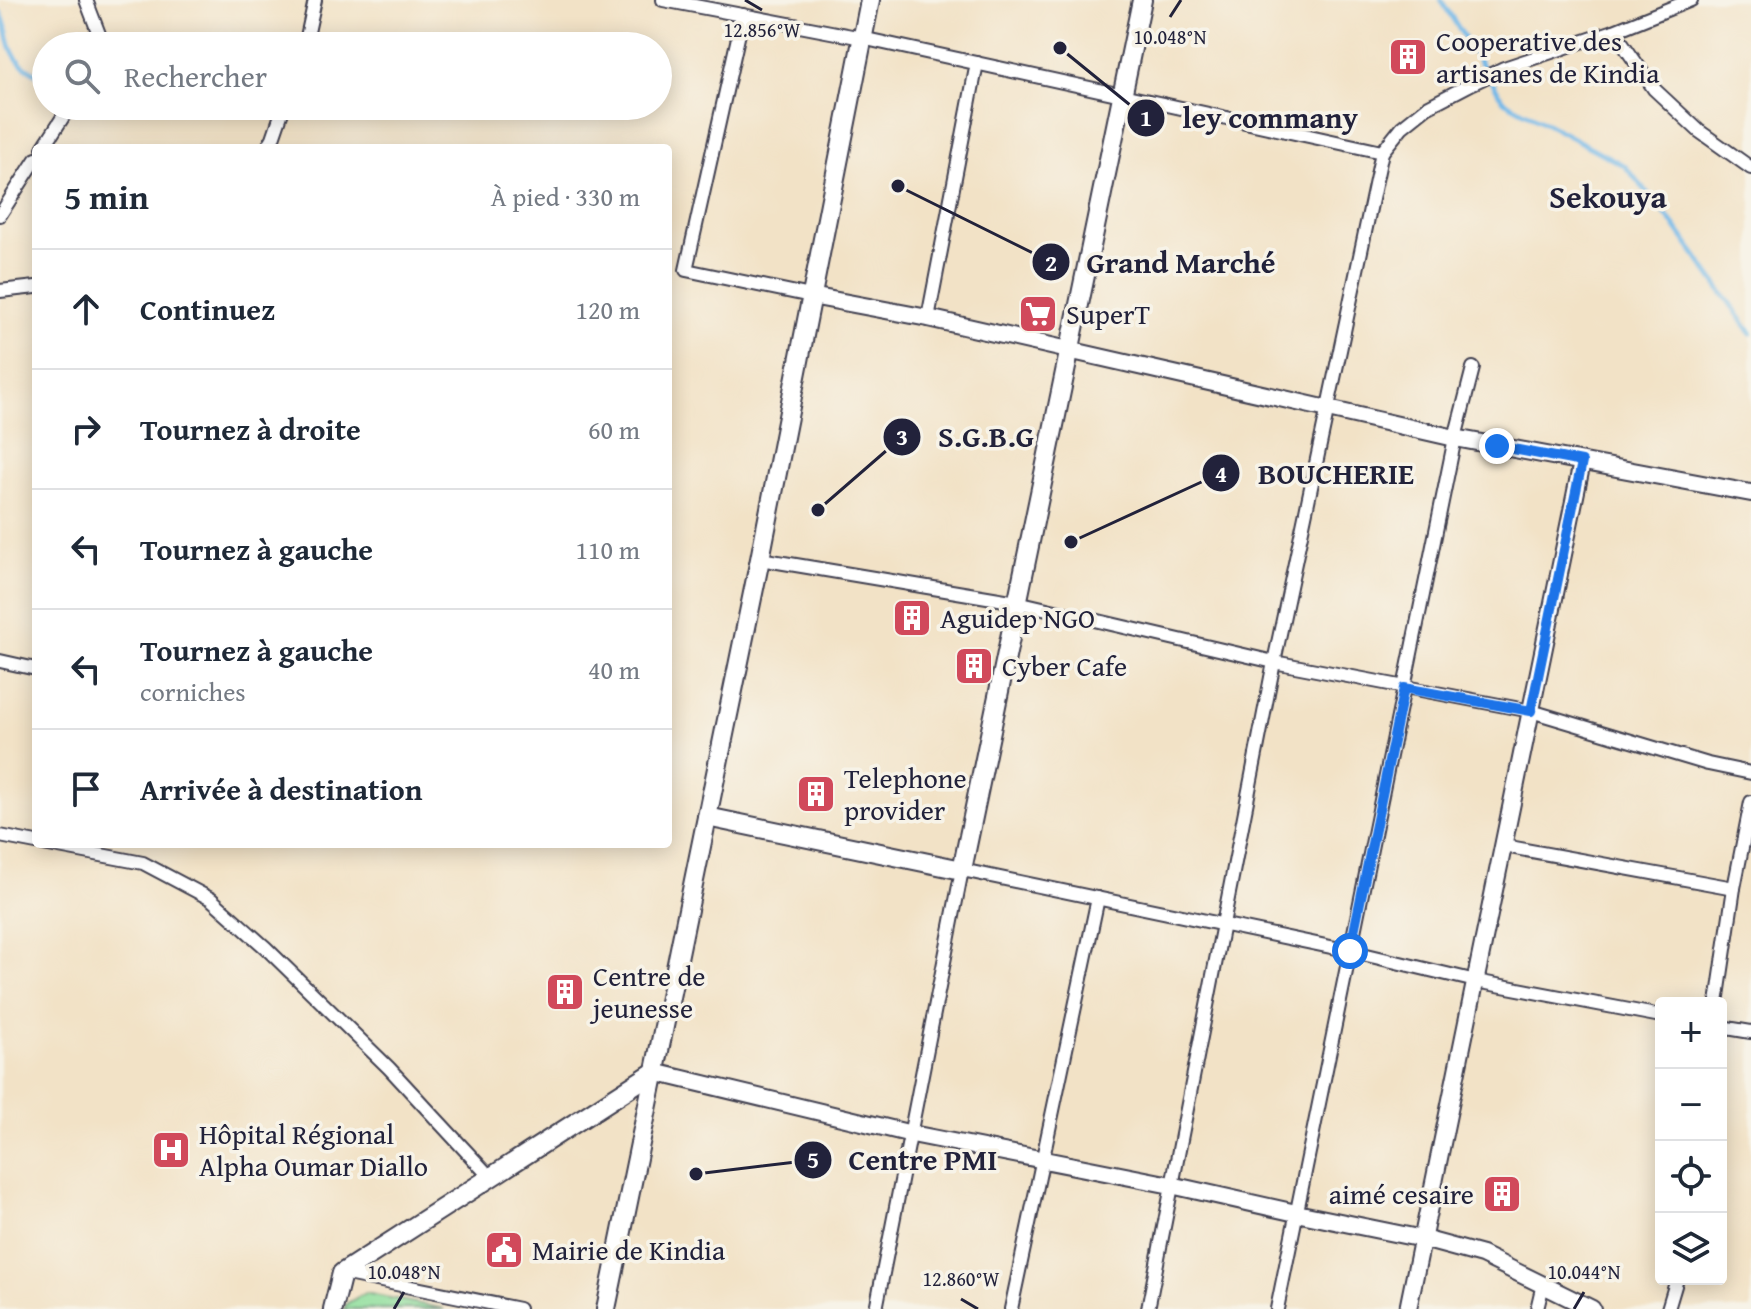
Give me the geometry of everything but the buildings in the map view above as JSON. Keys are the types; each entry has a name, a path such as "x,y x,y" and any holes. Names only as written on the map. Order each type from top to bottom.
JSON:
{"main road":[{"path":"606,1309 760,559 870,0"},
{"path":"707,817 962,870 1142,0"},
{"path":"333,1309 342,1273 654,1072"}],"street":[{"path":"86,0 98,32"},
{"path":"308,32 315,0"},
{"path":"663,0 862,38 1382,152"},
{"path":"1148,1309 1274,662 1382,152 1402,127 1427,107 1473,83 1504,68 1614,31 1691,0"},
{"path":"743,15 686,270 928,318 1455,438 1751,493"},
{"path":"1614,31 1654,89 1699,131 1751,168"},
{"path":"928,318 977,63"},
{"path":"46,144 61,120"},
{"path":"269,144 279,120"},
{"path":"0,215 32,165"},
{"path":"0,291 32,287"},
{"path":"1277,1309 1455,438 1473,368"},
{"path":"1408,1309 1582,462"},
{"path":"760,559 1017,602 1274,662 1531,711 1708,764 1751,773"},
{"path":"0,661 32,668"},
{"path":"1718,997 1751,802"},
{"path":"0,836 32,842"},
{"path":"1504,846 1734,888"},
{"path":"64,848 143,863 211,899 389,1068 491,1178"},
{"path":"876,1309 962,870 1350,951 1476,981 1655,1015"},
{"path":"1011,1309 1098,898"},
{"path":"1727,1028 1751,1032"},
{"path":"654,1072 912,1134 1423,1239 1482,1255 1592,1309"},
{"path":"342,1273 519,1309"},
{"path":"1537,1309 1543,1284"},
{"path":"1668,1309 1675,1285"}],"green space":[{"path":"365,1293 444,1309 344,1309 346,1304"}],"waterway":[{"path":"1441,0 1504,101 1625,166 1675,226 1751,333"},
{"path":"0,12 17,59 32,71"}],"place":[{"name":"ley commany","path":"1060,48"},
{"name":"Cooperative des artisanes de Kindia","path":"1408,57"},
{"name":"Grand Marché","path":"898,186"},
{"name":"SuperT","path":"1038,314"},
{"name":"S.G.B.G","path":"818,510"},
{"name":"BOUCHERIE","path":"1071,542"},
{"name":"Aguidep NGO","path":"912,618"},
{"name":"Cyber Cafe","path":"974,666"},
{"name":"Telephone provider","path":"816,794"},
{"name":"Centre de jeunesse","path":"565,992"},
{"name":"Hôpital Régional Alpha Oumar Diallo","path":"171,1150"},
{"name":"Centre PMI","path":"696,1174"},
{"name":"aimé cesaire","path":"1502,1194"},
{"name":"Mairie de Kindia","path":"504,1250"}],"district":[{"name":"Sekouya","path":"1608,197"}],"route":[{"path":"1350,951 1404,688 1531,711 1582,462 1497,446"}]}
